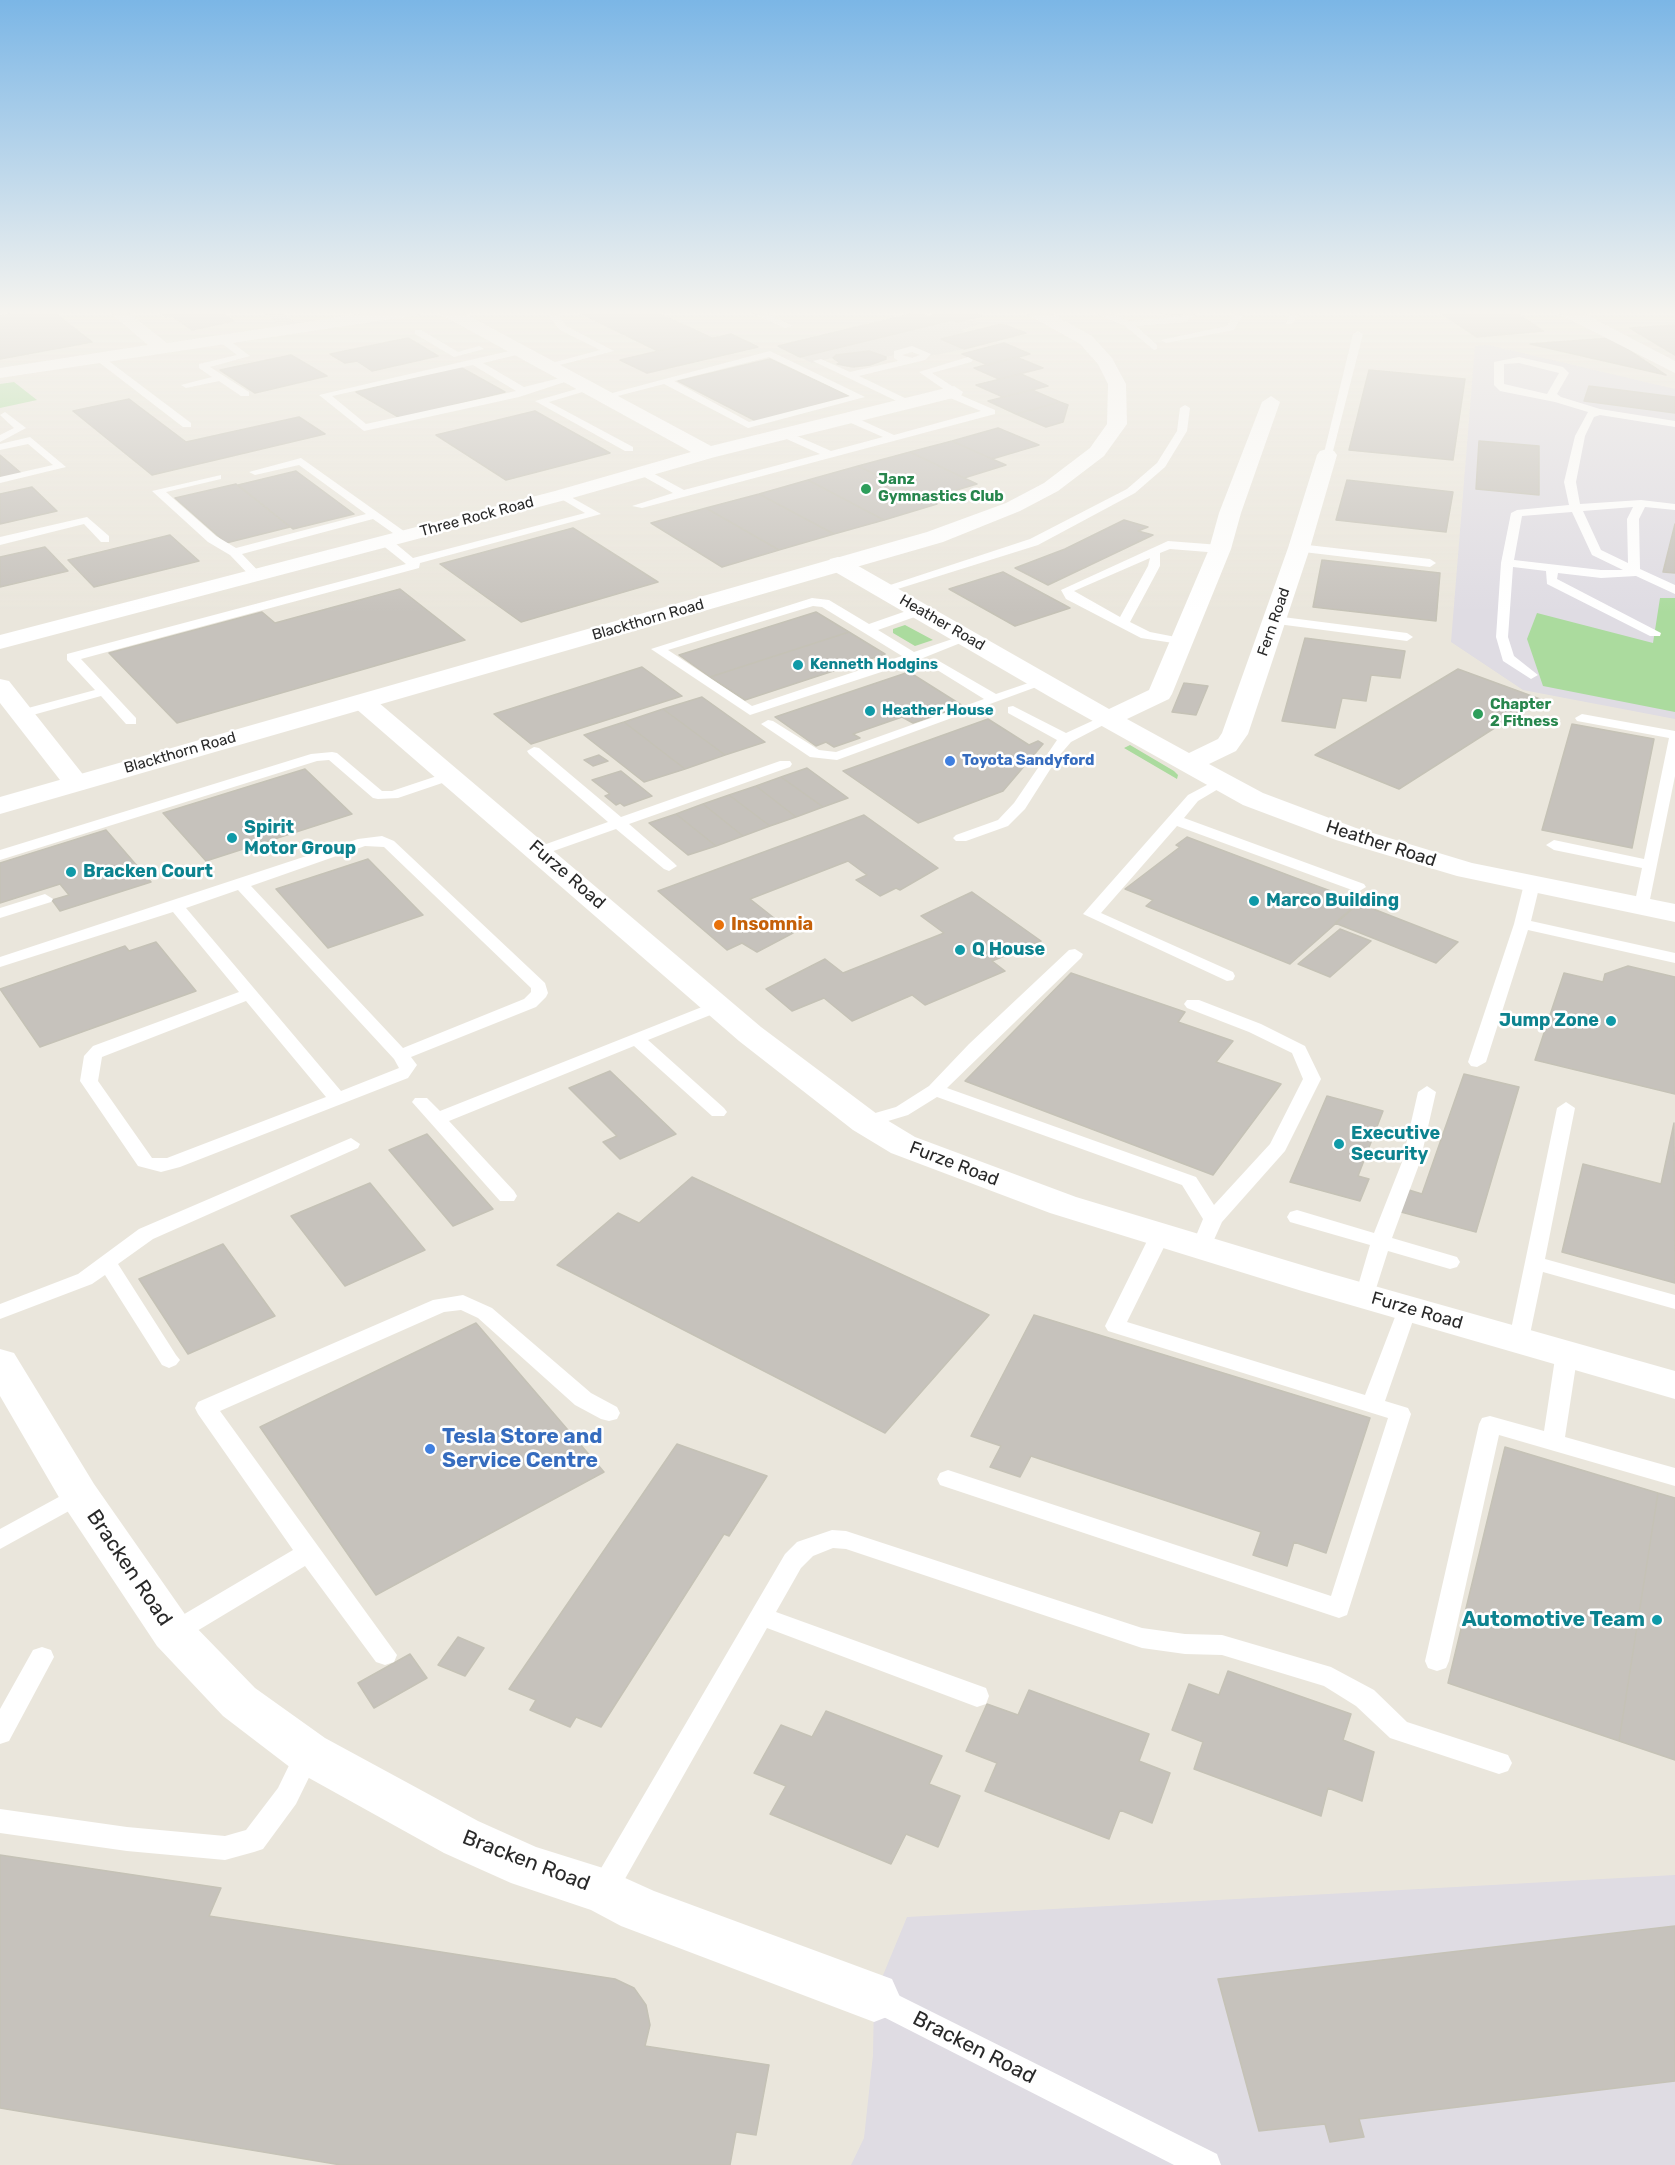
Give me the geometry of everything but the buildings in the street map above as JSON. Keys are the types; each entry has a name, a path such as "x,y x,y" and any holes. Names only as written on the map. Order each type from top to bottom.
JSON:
{"street":[{"path":"633,411 708,453"},
{"name":"Three Rock Road","path":"0,642 562,495 708,453 875,411"},
{"name":"Blackthorn Road","path":"0,806 978,522 1051,487 1097,452 1117,424 1117,411"},
{"path":"1108,719 1160,694 1220,549 1230,513 1268,411"},
{"name":"Fern Road","path":"1188,764 1232,740 1299,548 1327,455"},
{"name":"Heather Road","path":"838,564 1108,719 1253,799 1346,834 1467,870 1675,913"},
{"path":"1,688 76,783"},
{"name":"Furze Road","path":"363,702 452,775 717,1006 865,1122 903,1145 1063,1205 1160,1235 1207,1233 1365,1296 1567,1352 1675,1385"},
{"name":"Bracken Road","path":"0,1363 79,1495 174,1634 239,1702 308,1753 461,1838 528,1867 603,1891 639,1909 874,1997"}],"lane":[{"path":"170,411 187,424"},
{"path":"343,411 364,428 437,411"},
{"path":"559,411 629,449"},
{"path":"722,411 748,425 804,411"},
{"path":"638,506 991,412 989,411"},
{"path":"884,589 1034,542 1109,504 1140,484 1161,465 1182,430 1185,411"},
{"path":"1327,455 1338,411"},
{"path":"1596,411 1675,424"},
{"path":"1599,412 1590,415 1580,436 1570,482 1575,507 1596,552 1634,573 1675,590"},
{"path":"0,440 21,428 5,415"},
{"path":"848,418 893,438"},
{"path":"784,434 830,455"},
{"path":"0,447 30,440 61,467 0,480"},
{"path":"130,721 72,657 415,565 376,515 301,460 255,472"},
{"path":"643,472 683,494"},
{"path":"218,477 158,491 212,539 234,552 257,576"},
{"path":"0,489 18,485"},
{"path":"411,562 595,514 562,495"},
{"path":"1634,573 1633,519 1641,503"},
{"path":"1531,675 1508,658 1502,637 1507,563 1517,513 1641,503 1675,507"},
{"path":"234,552 376,515"},
{"path":"0,541 87,520 105,538"},
{"path":"1181,642 1146,635 1071,596 1067,590 1152,552 1178,543 1220,549"},
{"path":"1299,548 1430,563"},
{"path":"1122,624 1154,566 1155,555 1152,552"},
{"path":"1507,563 1601,574 1634,573"},
{"path":"1552,568 1551,581 1654,633"},
{"path":"913,657 825,603 812,602 658,649 750,711 913,657 967,638"},
{"path":"868,628 919,611"},
{"path":"1275,620 1407,637"},
{"path":"939,664 994,699"},
{"path":"768,724 815,754 837,756 1043,682"},
{"path":"22,714 102,692"},
{"path":"1014,710 1066,739"},
{"path":"1582,718 1675,737 1642,906"},
{"path":"961,838 1003,823 1020,806 1052,754 1066,739 1108,719"},
{"path":"534,750 617,824 669,866"},
{"path":"0,855 316,757 332,756 378,795 393,795 452,775"},
{"path":"540,851 785,764"},
{"path":"1220,782 1193,798 1091,914 1227,976"},
{"path":"1173,819 1358,887"},
{"path":"0,962 176,906 363,842 382,841 539,987 540,993 530,1003 400,1055"},
{"path":"1554,845 1650,865"},
{"path":"241,884 400,1055 408,1065 407,1070 402,1074 173,1163 161,1166 145,1162 89,1081 93,1056 99,1050 249,994"},
{"path":"1477,1062 1522,924 1532,884"},
{"path":"0,913 45,899"},
{"path":"176,906 338,1099"},
{"path":"1522,924 1675,958"},
{"path":"865,1122 902,1111 935,1090 975,1048 1075,954"},
{"path":"1193,1004 1255,1028 1299,1050 1312,1079 1278,1147 1207,1233"},
{"path":"437,1119 717,1006"},
{"path":"636,1038 718,1112"},
{"path":"935,1090 1189,1181 1207,1233"},
{"path":"1365,1296 1381,1241 1411,1162 1428,1092"},
{"path":"421,1102 507,1196"},
{"path":"1519,1339 1566,1108"},
{"path":"0,1312 85,1279 146,1234 351,1144"},
{"path":"1297,1217 1450,1262"},
{"path":"948,1479 1338,1608 1400,1414 1115,1326 1160,1235"},
{"path":"1534,1263 1675,1302"},
{"path":"108,1264 169,1360"},
{"path":"385,1655 308,1554 206,1408 440,1305 463,1302 485,1313 583,1399 609,1413"},
{"path":"1372,1406 1407,1309"},
{"path":"1552,1442 1567,1352"},
{"path":"1437,1661 1490,1424 1675,1477"},
{"path":"0,1540 79,1495"},
{"path":"603,1891 793,1560 805,1549 832,1539 846,1539 1142,1638 1185,1644 1222,1645 1331,1678 1365,1698 1400,1730 1499,1763"},
{"path":"174,1634 308,1554"},
{"path":"761,1616 977,1696"},
{"path":"0,1733 42,1657"},
{"path":"0,1821 127,1839 225,1848 254,1840 287,1796 308,1753"},
{"name":"Bracken Road","path":"874,1997 1206,2165"}],"shaded area":[{"path":"1470,411 1675,411 1675,719 1523,690 1451,642"},
{"path":"1675,1875 1675,2165 851,2165 864,2138 873,2055 874,1997 907,1917"}],"green space":[{"path":"1660,598 1675,598 1675,712 1543,686 1527,639 1537,613 1653,643"},
{"path":"905,625 933,640 915,646 893,633 893,629"},
{"path":"1130,745 1174,771 1178,775 1177,779 1124,748"}],"place":[{"name":"Janz Gymnastics Club","path":"866,489"},
{"name":"Kenneth Hodgins","path":"798,665"},
{"name":"Heather House","path":"870,711"},
{"name":"Chapter 2 Fitness","path":"1478,714"},
{"name":"Toyota Sandyford","path":"950,761"},
{"name":"Spirit Motor Group","path":"232,838"},
{"name":"Bracken Court","path":"71,872"},
{"name":"Marco Building","path":"1254,901"},
{"name":"Insomnia","path":"719,925"},
{"name":"Q House","path":"960,950"},
{"name":"Jump Zone","path":"1611,1021"},
{"name":"Executive Security","path":"1339,1144"},
{"name":"Tesla Store and Service Centre","path":"430,1449"},
{"name":"Automotive Team","path":"1657,1620"}]}
